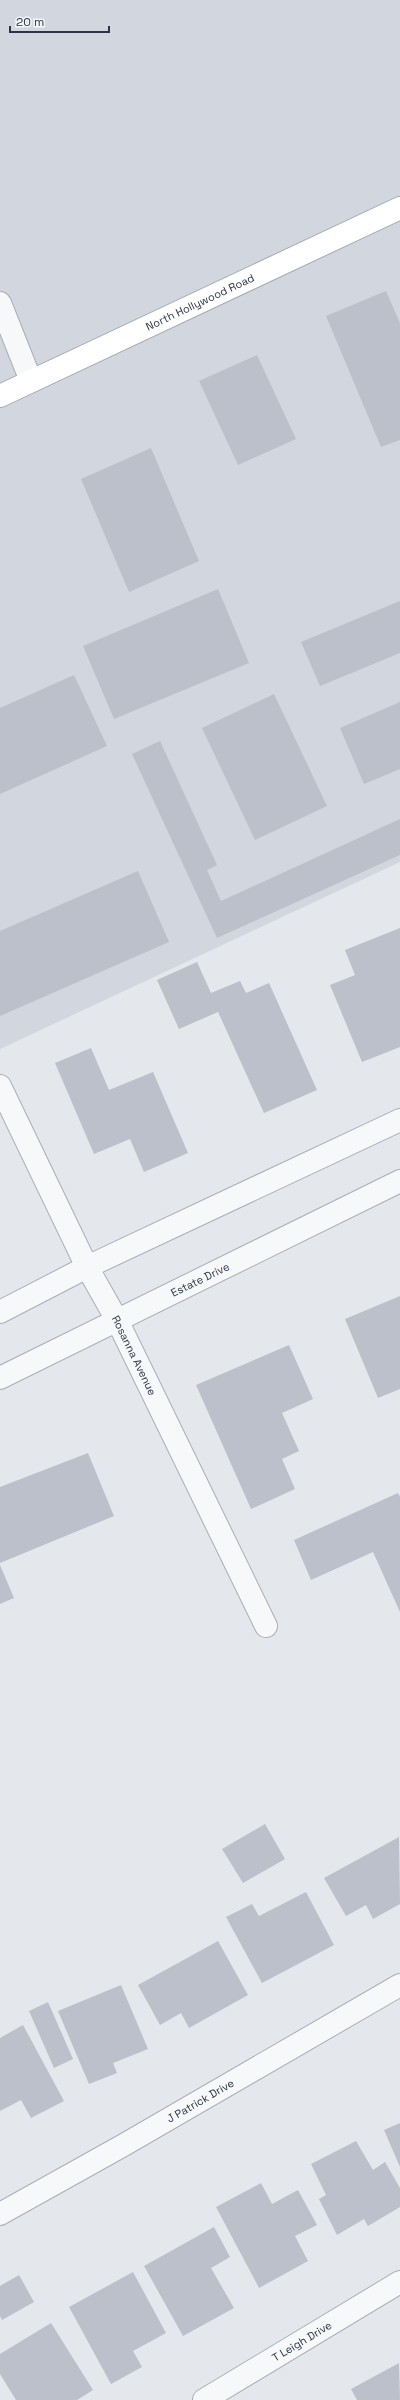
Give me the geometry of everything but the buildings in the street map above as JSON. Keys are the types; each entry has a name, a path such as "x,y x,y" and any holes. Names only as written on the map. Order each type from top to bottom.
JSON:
{"main road":[{"name":"North Hollywood Road","path":"0,396 400,208"}],"street":[{"path":"0,303 32,381"},
{"name":"Rosanna Avenue","path":"0,1086 87,1268 117,1320 266,1626"},
{"path":"0,1312 87,1268 400,1120"},
{"name":"Estate Drive","path":"0,1378 400,1182"},
{"name":"J Patrick Drive","path":"0,2214 122,2146 400,1985"},
{"name":"T Leigh Drive","path":"204,2400 400,2282"}],"shaded area":[{"path":"0,0 400,0 400,862 0,1049"}]}
